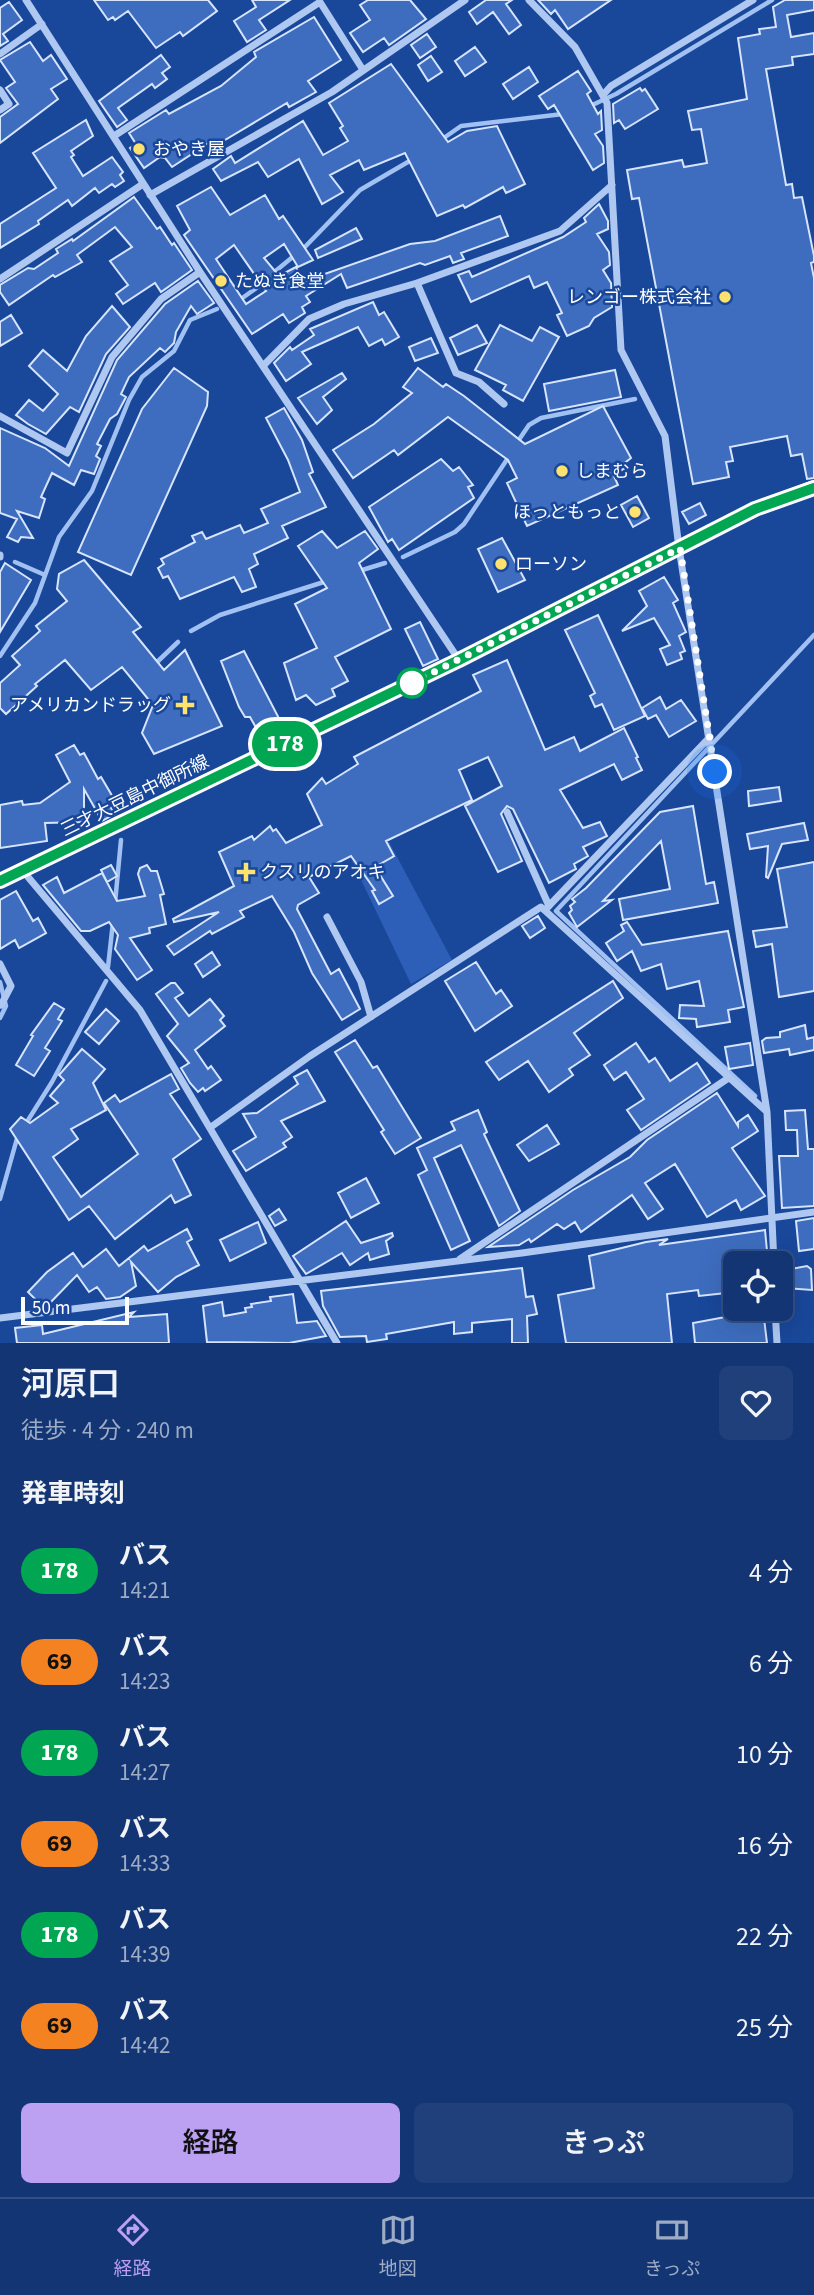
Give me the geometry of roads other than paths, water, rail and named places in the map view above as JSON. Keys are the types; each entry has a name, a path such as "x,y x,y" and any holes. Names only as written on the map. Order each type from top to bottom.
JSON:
{"main road":[{"name":"三才大豆島中御所線","path":"0,881 459,660 755,509 814,488"}],"street":[{"path":"26,0 200,272 459,660"},
{"path":"150,195 332,92 465,0"},
{"path":"529,0 575,47 607,103 621,350 665,436 767,1112 773,1251"},
{"path":"603,94 611,86 753,0"},
{"path":"114,136 320,2 363,70"},
{"path":"0,54 42,24"},
{"path":"0,90 9,104 0,110"},
{"path":"0,279 143,184"},
{"path":"264,365 309,319 344,304 417,283 560,231 612,185"},
{"path":"0,416 67,453 113,357 161,299 200,272"},
{"path":"417,283 456,373 479,382 504,404"},
{"path":"547,908 710,737"},
{"path":"507,812 547,908 727,1079 767,1112"},
{"path":"23,871 140,1010 337,1343"},
{"path":"211,1127 371,1017 541,907 547,908"},
{"path":"327,917 361,982 371,1017"},
{"path":"0,964 11,986 1,1005"},
{"path":"457,1261 727,1079"},
{"path":"0,1318 457,1261 814,1212"},
{"path":"776,1321 777,1343"}],"waterway":[{"path":"588,107 616,94 772,0"},
{"path":"441,140 461,126 563,114"},
{"path":"302,250 360,190 413,159"},
{"path":"272,274 295,255"},
{"path":"241,299 266,281"},
{"path":"0,656 35,603 59,537 92,491 129,400 142,377 174,351 190,320 217,309"},
{"path":"516,444 529,425 541,418 635,399"},
{"path":"403,557 455,532 464,524 510,455"},
{"path":"15,562 45,575"},
{"path":"359,571 385,563"},
{"path":"191,631 220,615 327,581"},
{"path":"755,1096 556,911 814,635"},
{"path":"155,664 178,642"},
{"path":"115,903 121,840"},
{"path":"108,967 113,922"},
{"path":"25,1125 52,1082 106,981"},
{"path":"0,982 6,1006 0,1018"},
{"path":"0,1199 18,1135"}],"place":[{"name":"おやき屋","path":"139,149"},
{"name":"たぬき食堂","path":"221,281"},
{"name":"レンゴー株式会社","path":"725,297"},
{"name":"しまむら","path":"562,471"},
{"name":"ほっともっと","path":"635,512"},
{"name":"ローソン","path":"501,564"},
{"name":"アメリカンドラッグ","path":"185,705"},
{"name":"クスリのアオキ","path":"246,872"}]}
